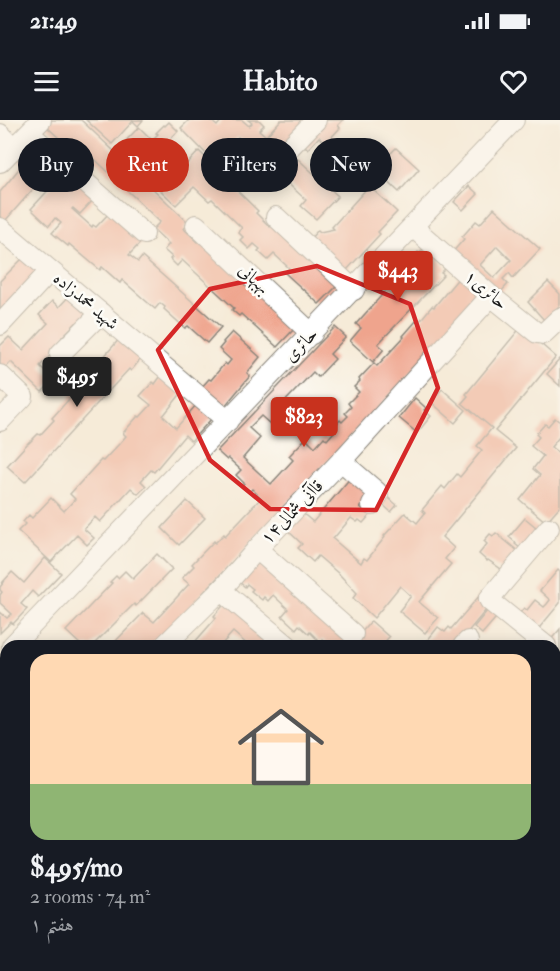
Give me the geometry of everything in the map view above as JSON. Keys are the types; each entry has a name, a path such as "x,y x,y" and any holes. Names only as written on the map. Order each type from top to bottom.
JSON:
{"street":[{"path":"298,139 316,120"},
{"name":"حائری","path":"18,640 514,120"},
{"path":"0,162 7,141 35,126 144,234"},
{"path":"276,217 354,290"},
{"name":"بهبهانی","path":"196,225 312,334"},
{"name":"حائری۱","path":"413,227 491,296 540,334 543,334 560,318"},
{"name":"شهید محمدزاده","path":"0,228 228,421"},
{"path":"0,325 50,271"},
{"name":"قاآنی شمالی۱۴","path":"170,640 221,590 491,296"},
{"path":"60,354 101,313"},
{"path":"0,375 23,397 0,422"},
{"path":"341,461 378,492 372,504"},
{"path":"539,640 489,599 549,528"},
{"path":"257,549 353,634"},
{"path":"221,590 281,640"}],"highlighted area":[{"path":"317,266 410,304 438,388 376,510 270,509 210,460 158,350 210,289"}],"building":[{"path":"49,120 81,120 106,144 106,170 94,158 94,138 59,138 45,125"},
{"path":"86,120 143,120 138,126 133,121 117,138 106,138"},
{"path":"189,120 210,120 217,126 222,120 242,120 249,126 252,123 248,120 259,120 264,125 259,130 266,136 281,120 310,120 294,138 201,138 201,149 181,128"},
{"path":"320,120 343,120 338,125 340,128 331,138 310,138 308,149 300,141"},
{"path":"169,122 178,131 171,138 154,138 158,134 156,133"},
{"path":"139,127 150,138 128,138"},
{"path":"396,148 419,169 399,192 392,185 392,152"},
{"path":"199,151 201,153 201,192 239,192 270,227 274,222 339,284 319,304 285,273 289,268 274,254 268,260 254,244 249,249 240,240 243,237 238,232 242,228 212,199 209,201 194,187 189,192 189,162"},
{"path":"298,159 310,170 310,192 334,192 338,196 316,219 301,206 306,200 297,192"},
{"path":"18,170 18,192 30,192 5,221 0,216 0,192"},
{"path":"469,186 478,194 463,210 454,202"},
{"path":"47,192 90,192 96,197 80,214 72,209 92,227 93,225 96,227 111,211 144,239 129,255 138,262 142,257 221,327 207,343 188,326 185,328 160,303 155,309 122,280 120,283 102,267 100,270 52,233 61,223 55,218 49,226 31,209"},
{"path":"129,192 156,192 189,223 184,229 198,242 201,239 296,327 277,347 241,314 239,316 232,310 234,308 182,260 177,266 170,259 172,257 164,250 169,244 153,229 160,222"},
{"path":"162,192 189,192 176,205"},
{"path":"364,192 375,192 397,212 346,271 310,239 318,230 320,232 334,229 332,227"},
{"path":"494,208 540,249 513,278 509,273 503,279 508,284 499,294 451,254 476,221 480,224","holes":["497,246 511,260 494,278 480,265"]},
{"path":"427,244 446,268 441,273 444,275 378,344 384,349 373,362 350,341 361,328 356,324 399,276 401,278 415,263 411,260"},
{"path":"24,257 43,275 0,319 0,281"},
{"path":"461,275 483,294 160,640 117,640 143,613 154,622 189,584 182,578 194,566 192,564 214,541 215,543 224,534 225,536 261,498 252,489 249,492 242,486 244,483 236,475 241,470 217,451 335,327 346,337 330,354 335,359 318,377 313,372 276,411 279,414 270,424 261,416 249,428 260,438 243,458 271,484 293,460 289,456 306,438 315,447 324,437 327,440 334,432 331,430 340,420 342,422 348,416 345,413 351,407 348,403 359,392 354,387 360,381 359,379 374,363 377,366 417,320 419,322 432,306 434,307"},
{"path":"548,282 560,294 560,305 545,321 528,302"},
{"path":"71,294 93,312 79,326 76,323 62,337 65,340 40,366 54,380 42,392 11,362 1,372 0,346 9,337 23,350 48,323 39,315 52,301 59,307"},
{"path":"521,327 556,357 495,431 516,448 442,537 454,548 445,559 451,564 419,602 438,618 425,633 399,611 411,596 400,586 374,618 353,598 357,593 339,574 318,556 313,562 298,548 302,544 284,527 300,511 313,522 352,476 372,493 360,507 370,515 363,523 351,518 333,539 361,563 364,558 367,560 384,536 405,513 417,523 425,513 422,510 442,486 445,489 457,474 460,477 482,450 477,446 492,428 462,403 468,396 466,394"},
{"path":"232,332 260,357 247,373 250,376 224,407 201,388 225,363 227,365 231,360 219,349"},
{"path":"121,337 143,356 25,482 7,466 54,420 52,418"},
{"path":"560,359 560,386 547,374"},
{"path":"163,373 183,391 163,416 176,428 197,404 213,417 191,441 185,435 154,472 151,470 141,481 146,486 138,494 131,488 100,522 95,517 84,529 94,538 87,545 77,535 51,562 18,531 25,524 23,522 29,515 32,518 51,498 64,511 75,499 70,494 120,443 126,436 123,433 151,405 140,396 153,382 155,384"},
{"path":"442,389 466,410 455,423 431,402"},
{"path":"415,398 431,416 417,433 399,418"},
{"path":"555,418 560,422 560,436 551,447 560,454 560,506 546,522 520,500 540,475 533,469 543,456 531,446 539,437 536,434 545,424 548,426"},
{"path":"386,496 397,505 391,512 381,503"},
{"path":"187,501 205,518 179,545 162,528"},
{"path":"525,518 542,532 525,552 509,537"},
{"path":"496,533 519,552 504,571 479,554 487,544 484,541 490,534 493,536"},
{"path":"157,554 172,569 98,640 76,640 66,631 116,576 118,578 125,571 133,579"},
{"path":"261,556 355,640 318,640 299,625 296,629 282,616 288,609 273,595 268,601 264,597 262,600 251,591 253,589 247,584 245,587 238,581"},
{"path":"45,558 61,573 38,597 32,591 21,604 27,609 13,624 11,622 0,633 0,612 7,618 12,614 0,603 2,592 0,587 3,582 12,572 24,583"},
{"path":"558,570 560,572 560,603 535,633 516,617 524,608 527,610 535,600 544,607 547,604 550,600 540,591"},
{"path":"480,595 491,604 461,640 428,640 438,627 445,632 449,627 451,629"},
{"path":"228,600 275,640 242,640 233,632 226,640 197,640 216,618 214,616"},
{"path":"492,605 501,612 482,634 474,627"},
{"path":"371,621 389,637 386,640 355,640"},
{"path":"560,629 560,640 551,640"}]}
